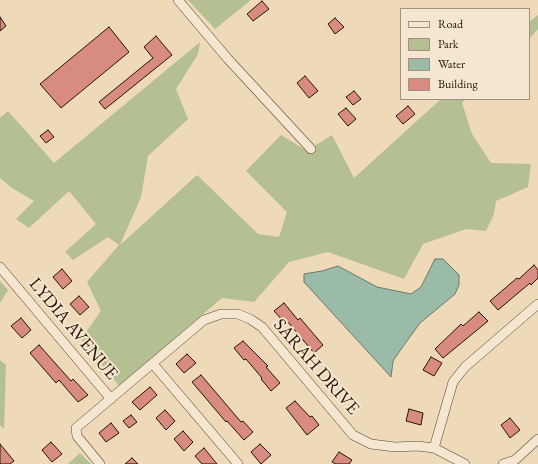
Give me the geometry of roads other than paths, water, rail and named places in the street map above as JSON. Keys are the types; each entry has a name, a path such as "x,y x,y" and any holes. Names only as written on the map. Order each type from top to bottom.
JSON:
{"street":[{"path":"178,0 228,59 311,149"},
{"name":"LYDIA AVENUE","path":"0,268 111,399 76,428 77,436 100,464"},
{"path":"434,448 454,382 465,367 538,304"},
{"name":"SARAH DRIVE","path":"111,399 204,320 221,314 238,314 250,319 262,327 353,435 371,444 395,448 418,446 434,448 466,464"},
{"path":"152,364 238,464"},
{"path":"503,464 515,460 538,439"}],"water":[{"path":"435,259 443,259 459,275 459,285 455,294 420,323 393,361 391,377 304,282 304,274 322,271 338,266 377,287 411,294 421,287"}]}
